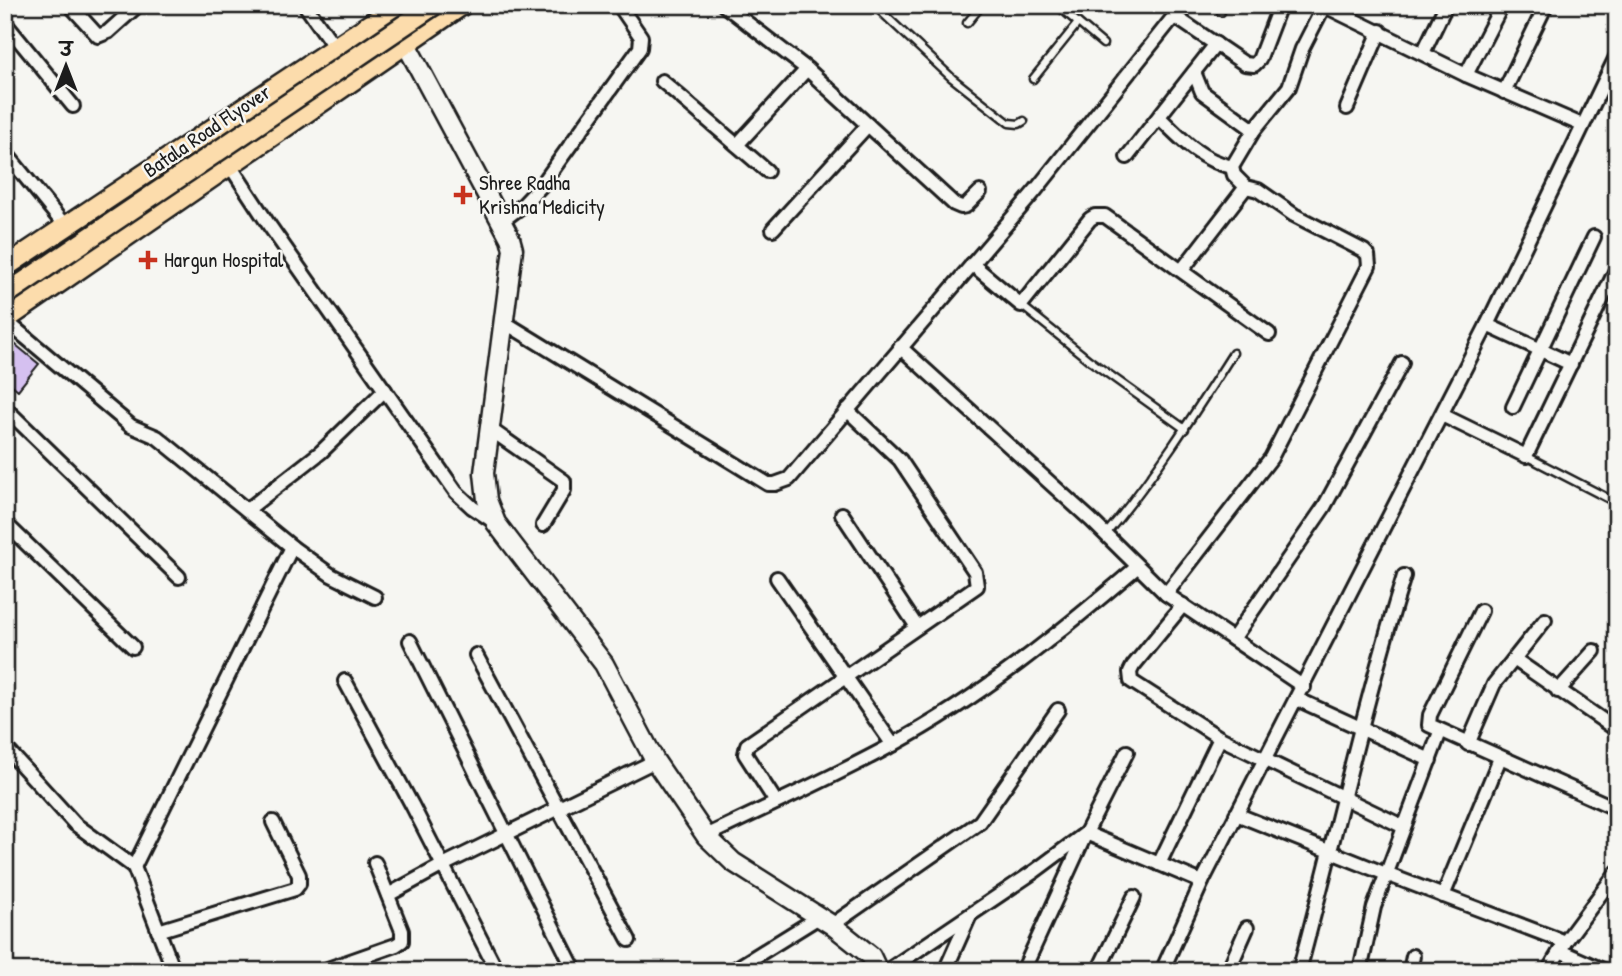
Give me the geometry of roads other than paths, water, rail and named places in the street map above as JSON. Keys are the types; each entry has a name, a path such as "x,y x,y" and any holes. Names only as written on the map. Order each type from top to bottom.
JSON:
{"main road":[{"name":"Batala Road Flyover","path":"5,295 434,5"},
{"path":"5,320 462,5"},
{"path":"5,267 393,9"}],"street":[{"path":"70,5 98,36 108,32 138,5"},
{"path":"305,5 336,49"},
{"path":"502,221 523,205 541,186 640,48 641,37 619,5"},
{"path":"724,5 807,69 957,206 966,206 980,192"},
{"path":"504,321 768,484 789,479 1035,191 1171,20 1177,18 1245,64 1254,65 1259,60 1280,5"},
{"path":"1166,594 1271,458 1369,266 1368,255 1364,251 1294,215 1258,190 1246,187 1234,175 1232,167 1254,130 1289,87 1302,49 1324,5 1466,75 1582,125"},
{"path":"1423,53 1446,5"},
{"path":"1466,75 1503,5"},
{"path":"1504,92 1546,5"},
{"path":"393,9 407,43 510,238 513,258 485,487 496,523"},
{"path":"7,28 74,106"},
{"path":"1347,108 1380,32"},
{"path":"1127,158 1216,44"},
{"path":"1162,971 1236,814 1304,687 1488,325 1617,55"},
{"path":"737,145 807,69"},
{"path":"1194,72 1202,92 1254,130"},
{"path":"662,80 767,171"},
{"path":"1158,117 1198,153 1232,167"},
{"path":"773,229 868,125"},
{"path":"5,152 65,226"},
{"path":"229,164 462,500 496,523 600,657 655,761 706,836 733,862 825,921 890,970 1086,833"},
{"path":"1182,270 1246,187"},
{"path":"972,264 1021,305 1090,219 1105,216 1269,334"},
{"path":"1513,407 1594,237"},
{"path":"1442,415 1526,456 1615,271"},
{"path":"5,320 131,426 158,437 292,547 331,575 375,597"},
{"path":"1488,325 1571,364"},
{"path":"900,347 1106,534 1137,568 1166,594 1304,687"},
{"path":"1233,639 1324,507 1402,363"},
{"path":"247,510 321,453 385,390"},
{"path":"5,408 179,576"},
{"path":"776,802 744,749 977,586 977,576 900,460 847,411"},
{"path":"490,429 564,481 564,490 542,525"},
{"path":"842,514 918,627"},
{"path":"5,523 133,647"},
{"path":"134,867 292,547"},
{"path":"706,836 893,745 1008,671 1137,568"},
{"path":"1299,971 1345,799 1379,654 1404,576"},
{"path":"777,578 893,745"},
{"path":"1183,605 1133,666 1129,676 1135,685 1220,738 1404,827"},
{"path":"1481,611 1430,715 1429,725 1617,809"},
{"path":"1468,744 1494,684 1545,620"},
{"path":"410,641 575,971"},
{"path":"1558,691 1594,651"},
{"path":"476,655 629,940"},
{"path":"1514,659 1617,730"},
{"path":"345,681 497,971"},
{"path":"1297,699 1430,760"},
{"path":"732,971 825,921 980,821 1058,710"},
{"path":"1360,971 1370,919 1440,732"},
{"path":"1158,864 1220,738"},
{"path":"5,747 75,824 134,867 174,971"},
{"path":"1023,971 1086,833 1127,752"},
{"path":"1443,897 1500,758"},
{"path":"388,895 443,865 655,761"},
{"path":"1236,814 1562,946 1605,971"},
{"path":"158,931 295,889 299,884 299,875 273,822"},
{"path":"1086,833 1202,883"},
{"path":"322,971 402,941 402,931 375,863"},
{"path":"1548,971 1562,946 1617,872"},
{"path":"1098,971 1134,897"},
{"path":"945,971 970,915"},
{"path":"1228,971 1247,928"},
{"path":"1410,971 1413,956"}],"lane":[{"path":"874,5 952,78 1009,123 1019,124 1024,121"},
{"path":"967,23 982,5"},
{"path":"1057,5 1103,44"},
{"path":"1033,79 1078,23"},
{"path":"1021,305 1089,360 1185,429"},
{"path":"1106,534 1143,490 1233,353"},
{"path":"1526,456 1617,503"}],"place":[{"name":"Shree Radha Krishna Medicity","path":"463,195"},
{"name":"Hargun Hospital","path":"148,260"}]}
